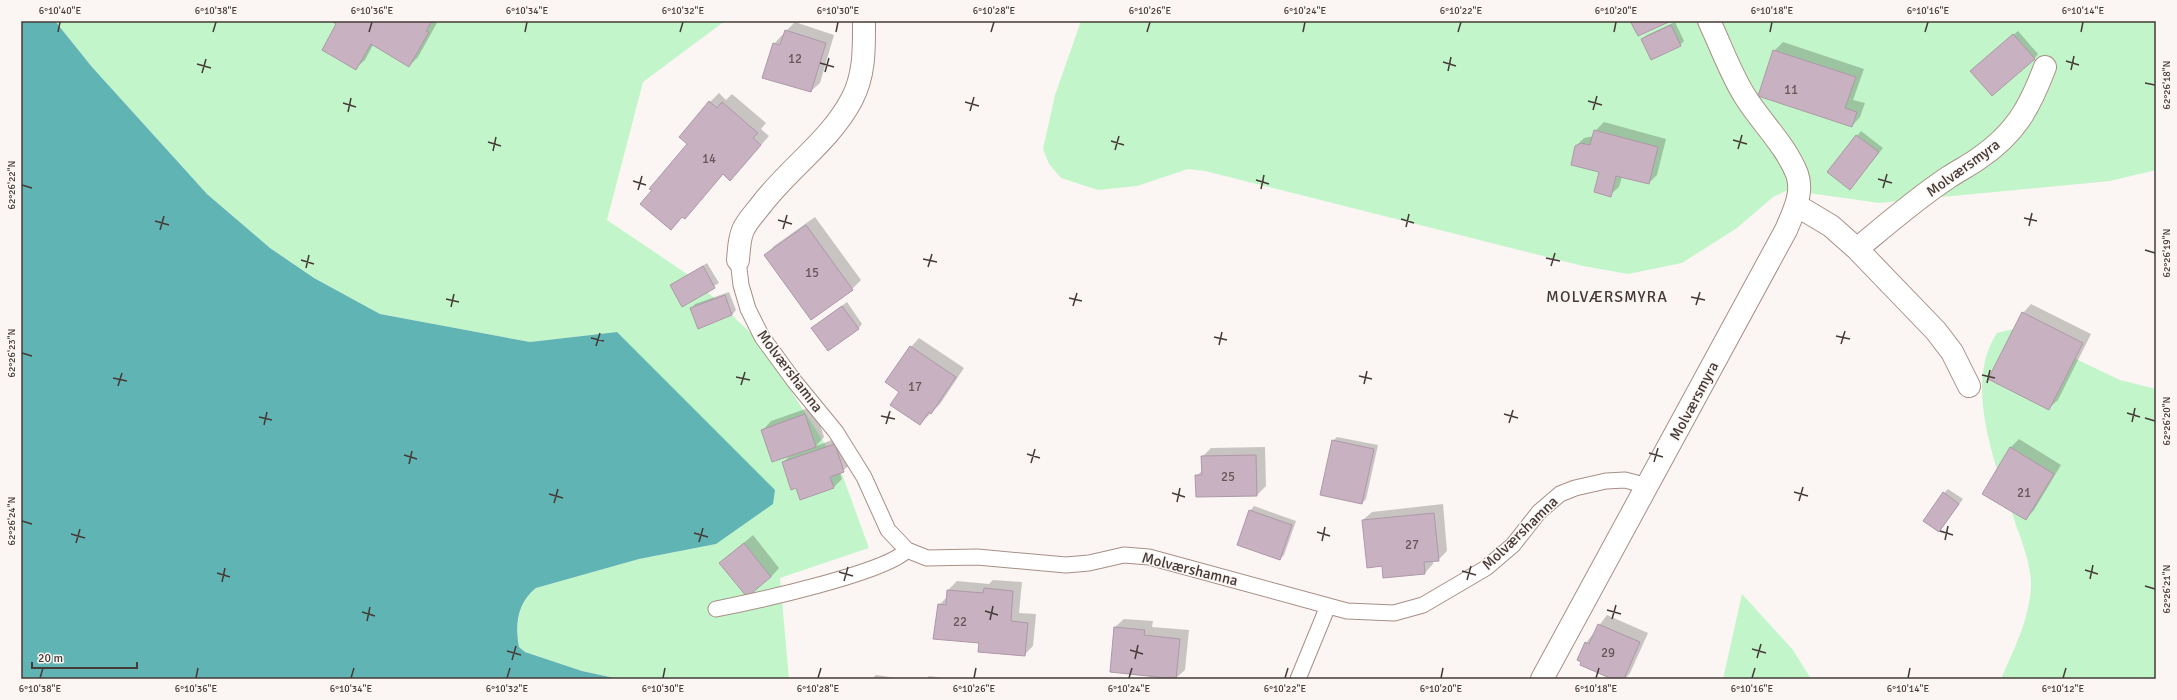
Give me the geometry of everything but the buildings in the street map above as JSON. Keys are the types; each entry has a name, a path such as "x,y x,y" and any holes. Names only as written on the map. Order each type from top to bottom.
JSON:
{"street":[{"name":"Molværshamna","path":"738,260 740,239 744,228 769,195 834,127 852,98 860,79 864,58 864,21"},
{"name":"Molværsmyra","path":"1542,679 1786,230 1796,205 1798,196 1797,175 1779,142 1745,97 1708,21"},
{"name":"Molværsmyra","path":"1857,249 1948,177 1978,159 2004,138 2022,118 2033,99 2045,68"},
{"path":"1796,205 1830,226 1857,249 1936,331 1952,352 1969,386"}],"lane":[{"name":"Molværshamna","path":"738,260 741,285 748,309 762,337 836,432 864,477 888,530 907,550 927,558 977,557 1066,565 1089,563 1124,555 1149,557 1347,611 1394,612 1423,605 1486,568 1513,544 1540,512 1560,494 1575,488 1606,481 1625,480 1648,486"},
{"path":"716,608 744,604 859,573 901,557 907,550"},
{"path":"1298,679 1328,606"}],"green space":[{"path":"55,21 725,21 643,82 607,220 693,278 759,341 839,466 869,548 780,578 789,679 619,679 582,671 525,652 519,647 518,622 521,608 536,588 639,559 716,544 617,332 530,342 380,314 314,278 270,248 207,194 92,67"},
{"path":"1081,21 2156,21 2156,170 2110,181 1879,203 1788,190 1773,197 1737,228 1682,263 1628,274 1583,266 1205,171 1188,169 1137,186 1098,190 1061,178 1049,164 1043,149 1055,95"},
{"path":"2013,329 2120,380 2156,389 2156,679 2001,679 2024,623 2030,599 2031,580 2029,565 1993,457 1983,404 1982,378 1987,354 1997,333"},
{"path":"1742,594 1793,650 1811,679 1723,679"}],"water":[{"path":"21,21 55,21 92,67 207,194 270,248 314,278 380,314 530,342 617,332 775,490 773,504 716,544 639,559 536,588 530,594 521,607 519,615 517,631 519,647 525,652 582,671 619,679 21,679"}],"district":[{"name":"MOLVÆRSMYRA","path":"1607,297"}]}
